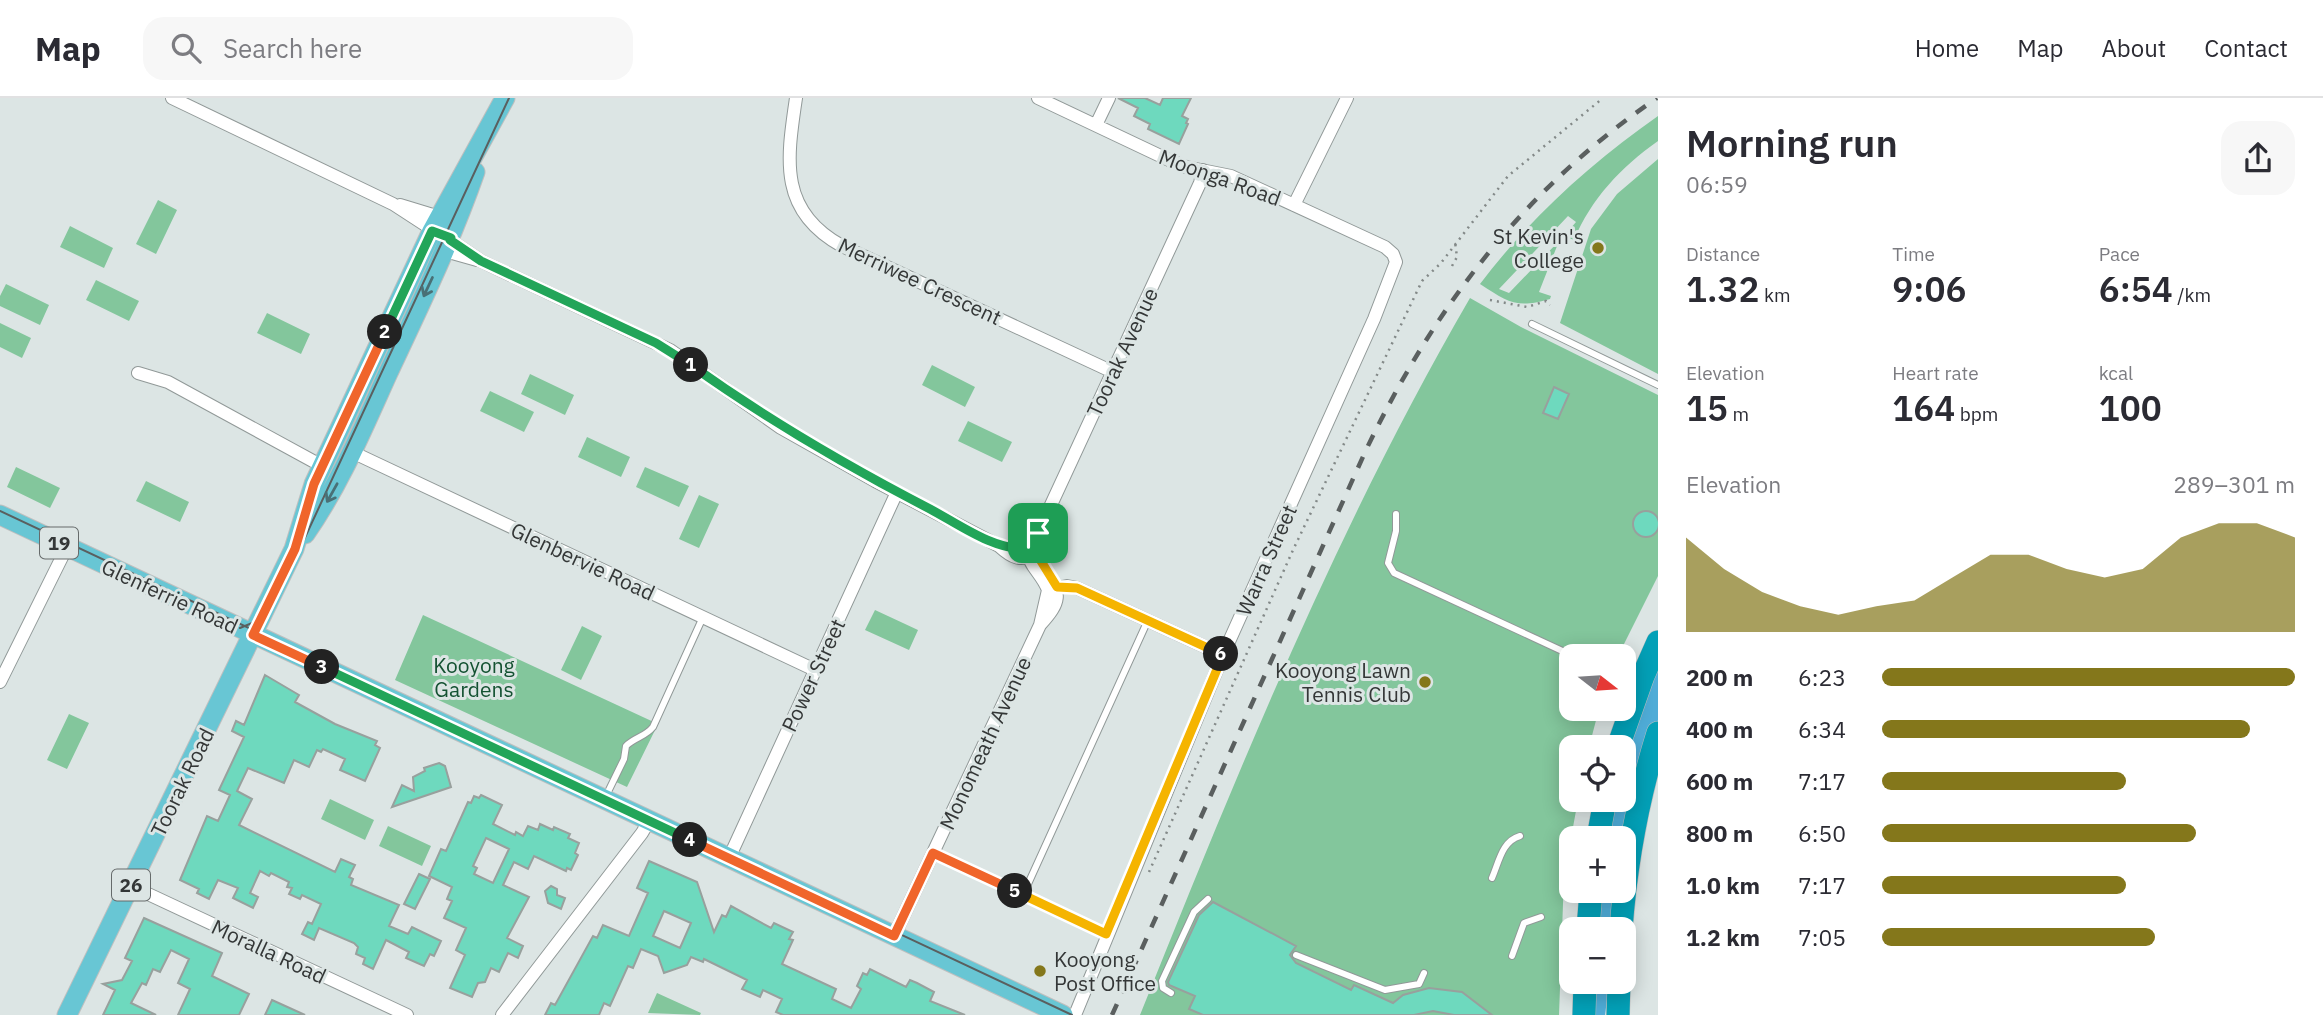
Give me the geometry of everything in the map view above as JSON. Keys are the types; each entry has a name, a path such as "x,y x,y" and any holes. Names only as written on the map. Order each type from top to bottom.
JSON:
{"highway":[{"path":"1622,735 1658,642"},
{"path":"1622,917 1633,830 1658,733"},
{"path":"1584,1015 1585,994"},
{"path":"1618,1015 1619,994"}],"main road":[{"name":"Toorak Road","path":"295,549 333,493 502,104"},
{"name":"Toorak Road","path":"67,1015 295,549 322,466 446,233"},
{"name":"Glenferrie Road","path":"0,515 894,936 1033,1009 1063,1015"}],"street":[{"path":"172,98 393,204 446,233 481,261 656,343 781,428 999,546 1016,558 1031,554 1052,589 1077,588 1223,655"},
{"name":"Merriwee Crescent","path":"796,98 789,154 790,181 802,208 819,230 842,246 1113,372"},
{"name":"Moonga Road","path":"1038,98 1186,167 1231,176 1389,249 1396,262"},
{"path":"1096,125 1109,98"},
{"path":"1294,205 1347,98"},
{"name":"Toorak Avenue","path":"1031,554 1038,533 1200,183 1203,170"},
{"name":"Warra Street","path":"1075,1015 1106,934 1223,655 1374,319 1396,262"},
{"path":"138,373 168,382 322,466"},
{"name":"Glenbervie Road","path":"352,452 815,670"},
{"name":"Power Street","path":"729,858 897,492"},
{"path":"0,682 67,547"},
{"name":"Monomeath Avenue","path":"894,936 1040,625 1052,589"},
{"path":"502,1015 640,837 649,821"},
{"name":"Moralla Road","path":"131,886 407,1015"}],"lane":[{"path":"1532,324 1658,385"},
{"path":"1396,514 1394,543 1388,563 1394,573 1559,651"},
{"path":"604,800 624,759 626,746 631,741 646,736 653,727 703,617"},
{"path":"1023,895 1148,620"},
{"path":"1492,878 1506,844 1511,838 1520,836"},
{"path":"933,853 1106,934"},
{"path":"1171,993 1163,988 1162,981 1194,912 1208,899"},
{"path":"1512,956 1524,923 1541,917"},
{"path":"1296,955 1371,982 1385,990 1419,984 1424,973"}],"path":[{"path":"1148,874 1293,550 1422,281 1437,267 1508,176 1603,98"},
{"path":"1452,266 1457,257 1455,242"},
{"path":"1490,300 1527,307 1546,301 1550,305"}],"green space":[{"path":"1658,116 1658,141 1609,185 1589,211 1574,240 1564,236 1576,222 1568,216 1499,289 1509,293 1559,241 1539,292 1551,296 1550,299 1529,303 1513,302 1480,284 1519,237 1585,172"},
{"path":"1658,159 1658,374 1560,323 1591,229 1617,194"},
{"path":"158,200 177,210 156,254 136,244"},
{"path":"70,226 113,248 104,268 60,247"},
{"path":"96,280 139,301 129,321 86,300"},
{"path":"6,284 49,305 40,325 0,306 0,296"},
{"name":"Kooyong Lawn Tennis Club","path":"1470,298 1521,327 1658,395 1658,576 1624,644 1559,644 1559,721 1596,721 1592,735 1559,735 1559,812 1576,812 1573,826 1559,826 1559,903 1563,903 1563,917 1559,917 1559,1015 1140,1015 1292,650 1333,560 1422,384"},
{"path":"267,313 310,334 301,354 257,333"},
{"path":"0,323 31,338 22,358 0,347"},
{"path":"932,365 975,387 965,407 922,385"},
{"path":"530,374 574,395 565,415 521,394"},
{"path":"490,391 534,412 524,432 480,411"},
{"path":"968,421 1012,442 1002,462 958,441"},
{"path":"587,437 630,457 621,477 578,457"},
{"path":"16,467 60,488 50,508 7,487"},
{"path":"645,467 689,486 679,507 636,487"},
{"path":"146,481 189,502 180,522 136,501"},
{"path":"699,495 719,504 699,548 679,539"},
{"path":"875,610 918,630 909,650 865,630"},
{"name":"Kooyong Gardens","path":"423,615 658,724 627,787 395,680"},
{"path":"582,626 602,636 581,680 561,670"},
{"path":"69,714 89,723 67,769 47,760"},
{"path":"330,799 374,820 365,840 321,819"},
{"path":"388,826 431,846 422,866 379,846"},
{"path":"657,993 701,1013 648,1013"}],"building":[{"path":"1118,98 1145,98 1160,105 1163,98 1191,98 1182,116 1188,119 1188,124 1179,144 1148,129 1150,124 1134,116 1138,108"},
{"path":"1554,387 1569,394 1558,419 1543,413"},
{"path":"1646,511 1655,515 1658,529 1655,533 1646,537 1637,533 1633,524 1637,515"},
{"path":"265,675 299,695 295,702 335,724 377,741 375,745 380,748 365,781 340,770 345,759 323,749 321,752 317,750 309,767 294,760 284,783 248,768 237,791 252,799 239,825 335,872 341,859 355,865 349,877 353,879 351,885 399,905 389,926 408,934 412,927 441,941 434,956 430,954 424,966 406,958 409,952 386,940 373,969 363,964 365,958 356,954 358,947 354,943 319,928 314,940 302,934 308,922 312,924 321,904 302,895 300,899 289,894 292,888 287,887 289,882 271,873 269,876 260,871 250,893 258,897 253,908 233,898 238,888 218,880 209,899 197,893 199,889 180,880 207,816 218,821 230,795 219,790 244,737 232,731 236,721 244,725"},
{"path":"439,763 445,766 451,787 392,807 402,785 414,791 413,777 425,771 424,768"},
{"path":"481,795 502,805 493,824 515,835 516,832 523,836 528,826 538,830 540,824 570,834 568,838 579,843 575,853 578,855 571,870 567,868 566,871 534,856 528,869 514,862 503,885 529,897 507,938 523,946 518,958 508,953 499,972 491,968 485,982 478,983 472,997 450,988 465,955 456,950 466,928 444,918 452,901 447,899 452,887 429,876 441,849 446,851 468,802 471,803 474,796 479,798","holes":["486,838 509,849 493,883 474,874 477,868 473,866"]},
{"path":"649,861 697,882 714,932 722,915 726,917 731,906 771,928 774,923 793,932 789,939 793,940 782,964 836,989 832,999 851,1008 861,989 857,986 863,973 867,975 870,969 906,987 910,980 917,983 934,992 930,1001 965,1015 783,1015 776,1012 782,999 763,990 760,997 742,989 747,980 704,959 703,962 691,957 687,965 664,973 658,956 641,949 633,968 628,966 610,1006 604,1003 599,1015 545,1015 551,1003 555,1005 593,936 597,938 603,925 629,936 648,893 637,888","holes":["664,911 691,923 680,948 653,936"]},
{"path":"419,874 430,879 415,909 404,904"},
{"path":"551,886 557,889 557,895 565,898 561,909 548,903 545,891"},
{"path":"1213,902 1296,946 1290,955 1296,963 1351,990 1354,985 1393,1003 1403,995 1429,988 1462,992 1492,1015 1454,1015 1433,1011 1414,1015 1203,1015 1189,1009 1195,996 1169,985 1168,982 1199,915"},
{"path":"144,918 222,953 212,976 249,994 239,1015 178,1015 190,989 178,983 189,959 171,950 160,972 153,969 146,985 142,983 131,1003 156,1015 103,1015 115,990 103,984 122,980 132,961 125,958"},
{"path":"272,1000 305,1015 265,1015"}],"waterway":[{"path":"1636,751 1658,679"},
{"path":"1616,826 1618,812"},
{"path":"1604,917 1606,903"},
{"path":"1593,1015 1596,994"}],"tram line":[{"path":"240,628 264,618 276,600 509,98"},
{"path":"0,511 1072,1015"}],"railway":[{"path":"1112,1015 1366,450 1422,347 1453,299 1525,211 1609,133 1657,98"}],"place":[{"name":"St Kevin's College","path":"1598,248"},
{"name":"Kooyong Lawn Tennis Club","path":"1425,682"},
{"name":"Kooyong Post Office","path":"1040,971"}],"route":[{"path":"432,231 451,238 450,240 481,261 656,343 781,428 999,546 1028,549 1038,533 1036,553 1057,587 1077,588 1223,655 1106,934 933,853 894,936 253,635 295,549 314,484 432,231"}]}
